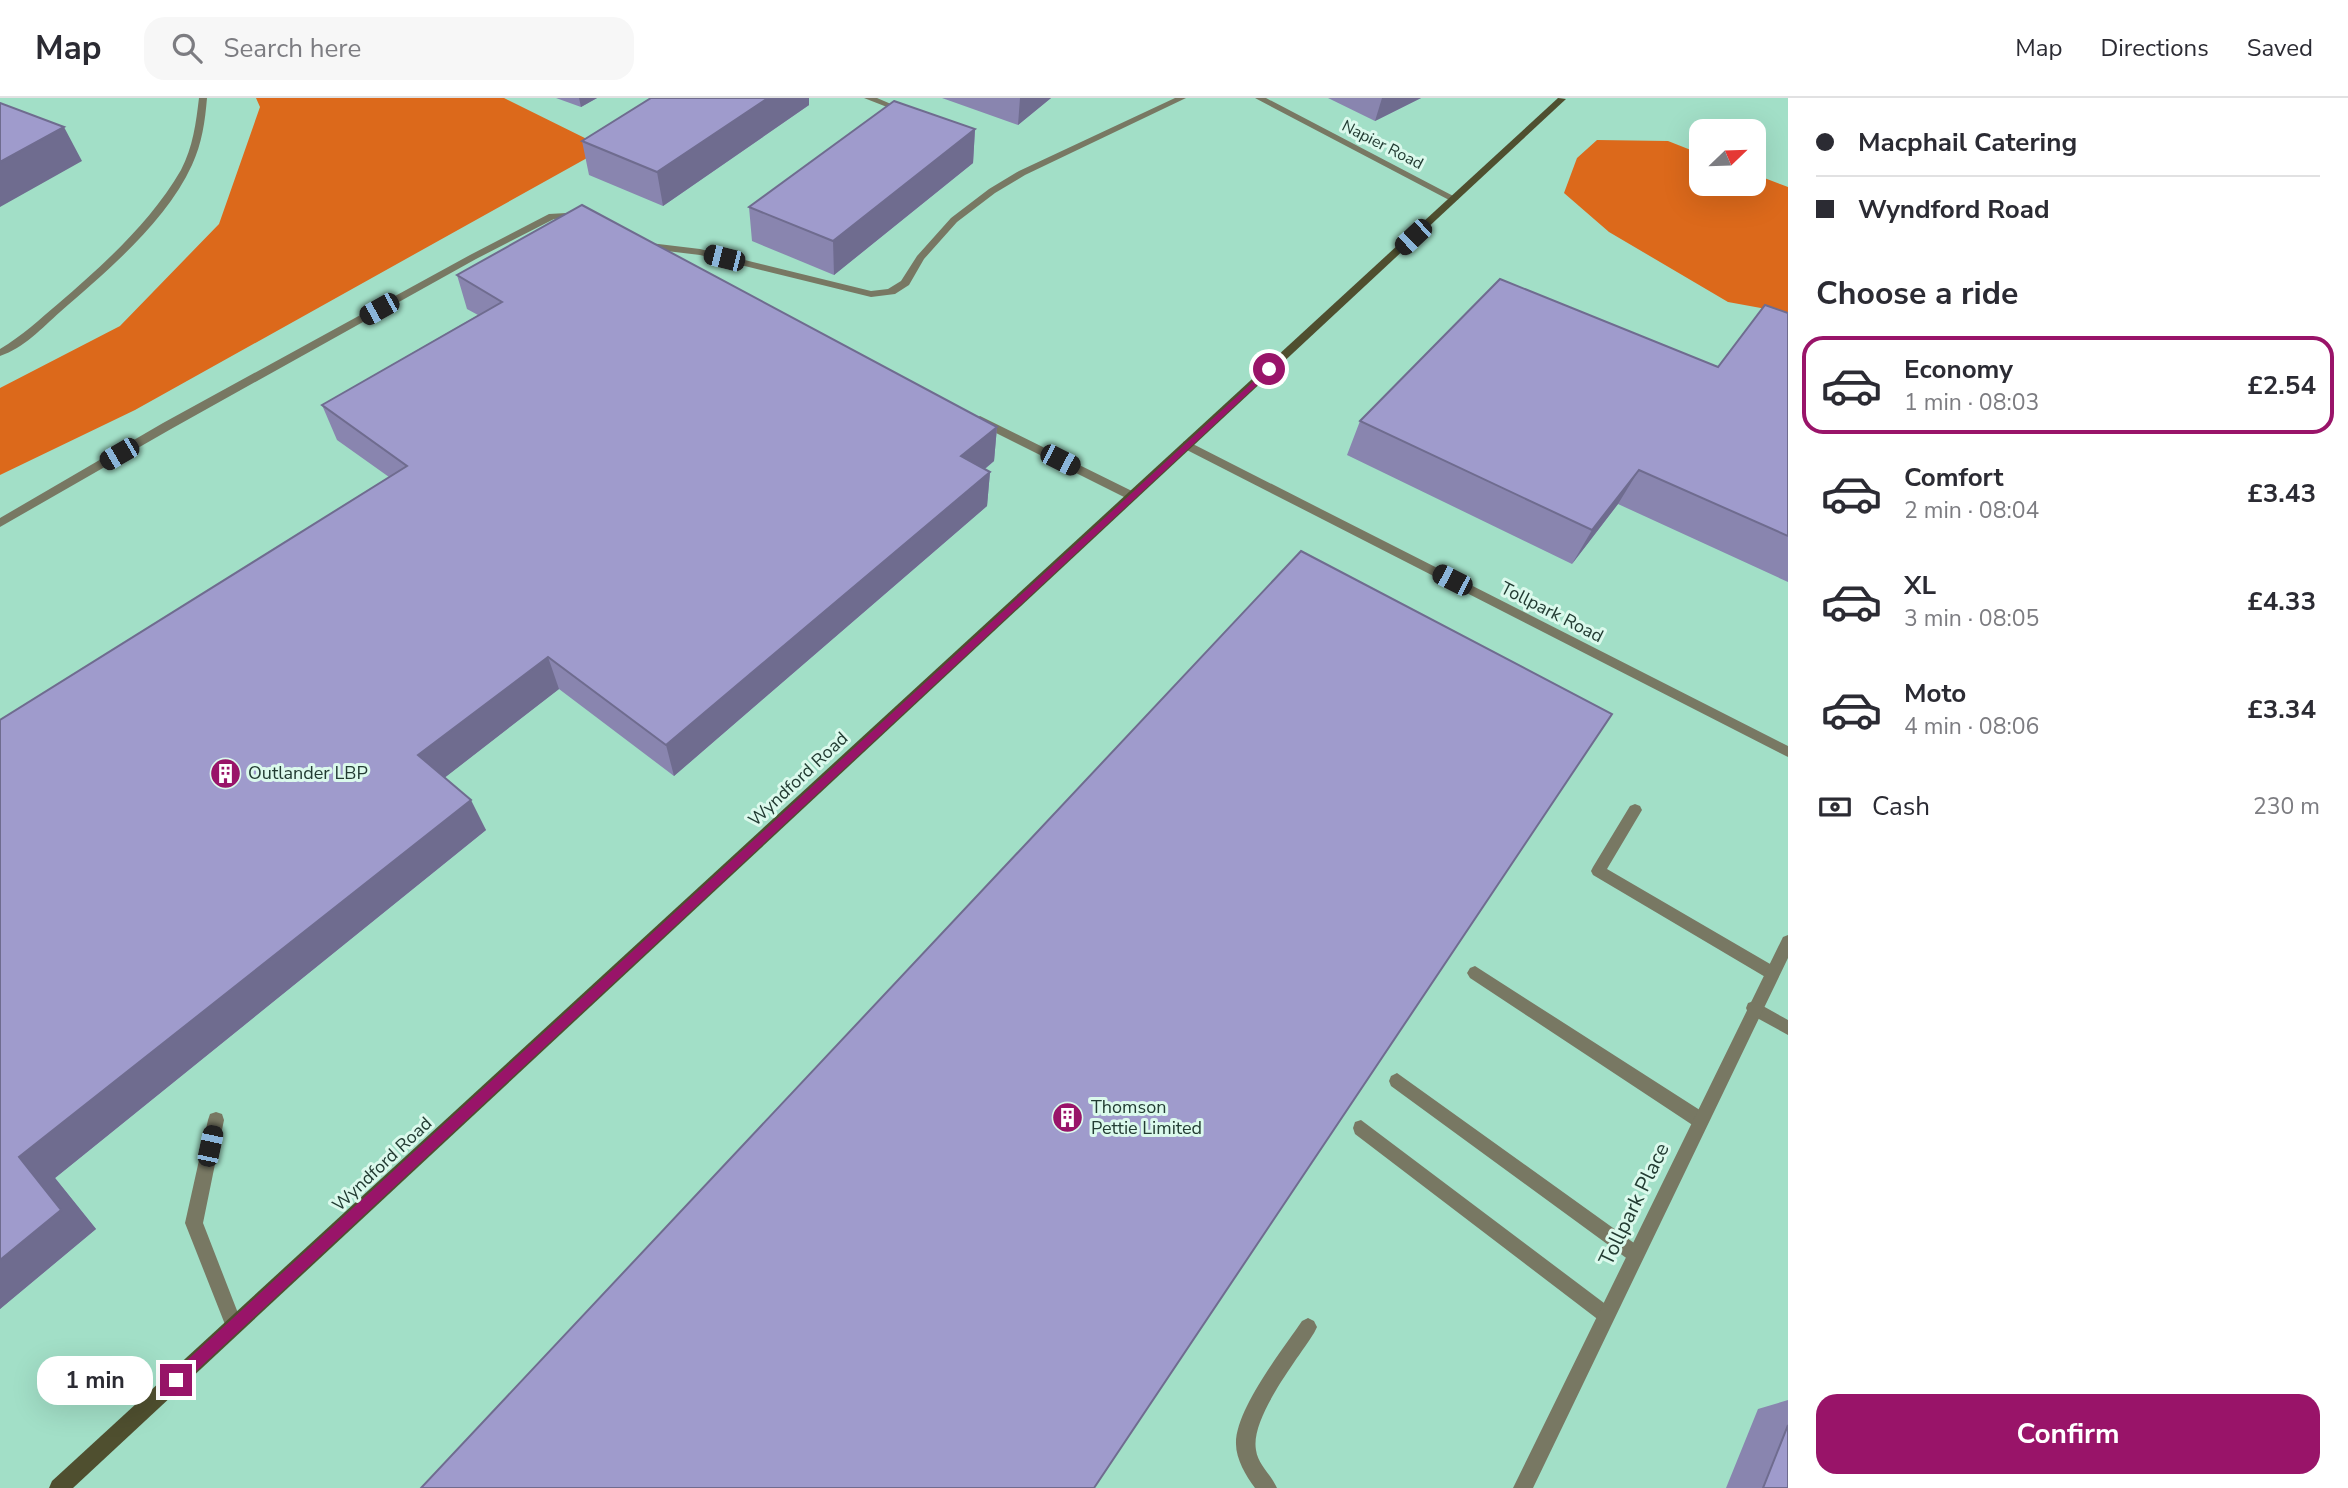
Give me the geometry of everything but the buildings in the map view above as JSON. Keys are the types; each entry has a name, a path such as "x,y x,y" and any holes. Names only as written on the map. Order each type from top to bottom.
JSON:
{"street":[{"path":"0,353 21,341 141,233 186,172 204,112 202,98"},
{"path":"868,98 887,104"},
{"path":"650,246 700,252 871,294 891,292 905,283 920,258 954,220 992,191 1021,173 1182,98"},
{"name":"Napier Road","path":"1259,98 1454,199"},
{"name":"Wyndford Road","path":"59,1488 1563,99"},
{"path":"0,523 167,426 473,257 552,216 593,215"},
{"path":"638,240 674,259"},
{"path":"970,415 1132,496"},
{"name":"Tollpark Road","path":"1187,445 1788,752"},
{"path":"1635,810 1598,871 1772,973"},
{"name":"Tollpark Place","path":"1523,1488 1788,942"},
{"path":"1475,973 1700,1120"},
{"path":"1754,1008 1788,1028"},
{"path":"1397,1081 1635,1254"},
{"path":"216,1120 194,1223 234,1326"},
{"path":"1361,1128 1606,1315"},
{"path":"1267,1488 1247,1455 1245,1434 1308,1327"}],"shaded area":[{"path":"256,98 504,98 605,148 135,410 0,475 0,388 120,326 219,224 260,107"},
{"path":"1597,140 1668,141 1689,149 1689,196 1766,196 1766,179 1788,187 1788,313 1728,302 1609,232 1564,193 1577,158"}],"place":[{"name":"Outlander LBP","path":"225,773"},
{"name":"Thomson Pettie Limited","path":"1068,1117"}],"route":[{"path":"176,1380 1269,369"}]}
